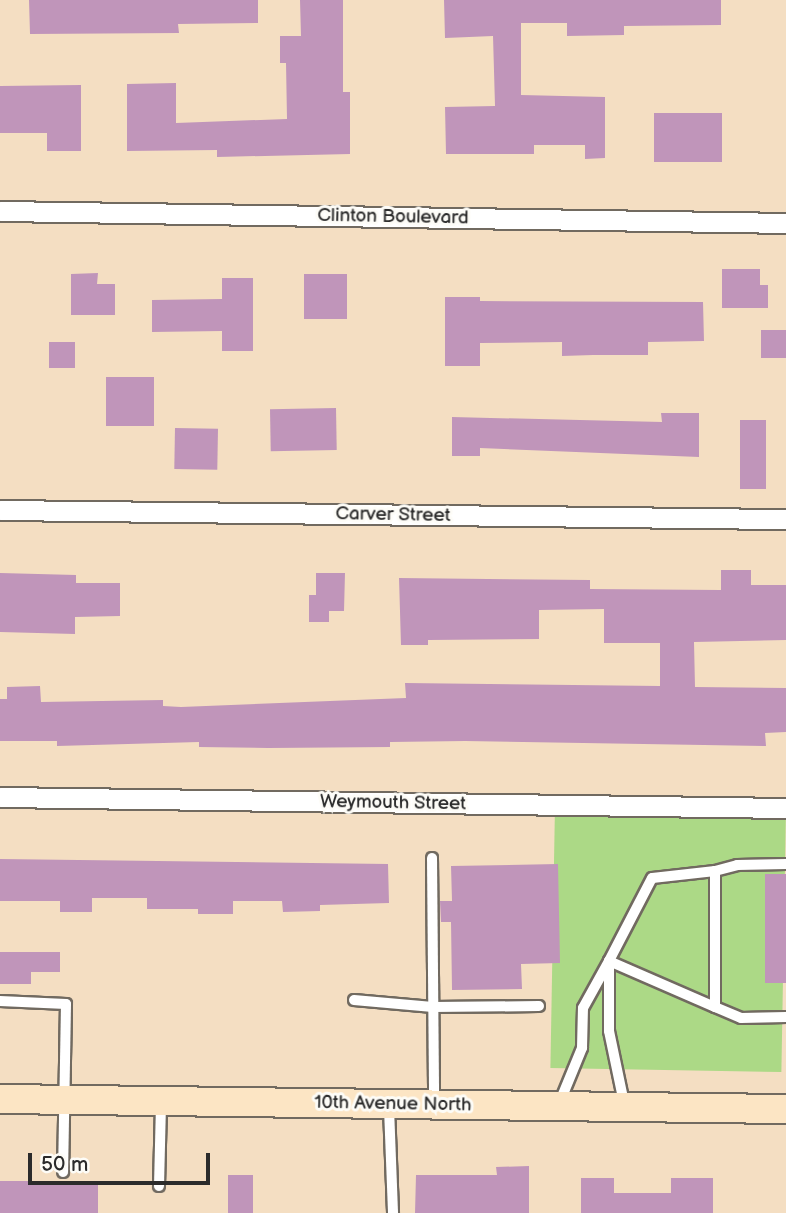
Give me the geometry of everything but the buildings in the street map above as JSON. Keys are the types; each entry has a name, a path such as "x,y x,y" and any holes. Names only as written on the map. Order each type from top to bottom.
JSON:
{"street":[{"name":"Clinton Boulevard","path":"0,211 786,223"},
{"name":"Carver Street","path":"0,510 786,519"},
{"name":"Weymouth Street","path":"0,797 786,808"},
{"name":"10th Avenue North","path":"0,1099 786,1109"}],"lane":[{"path":"432,859 434,1104"},
{"path":"558,1106 582,1048 583,1008 652,878 715,871 737,865 786,864"},
{"path":"715,871 715,1007"},
{"path":"609,961 741,1017 786,1017"},
{"path":"609,961 609,1031 625,1107"},
{"path":"354,1000 433,1007 539,1006"},
{"path":"0,1001 66,1004 64,1172"},
{"path":"159,1186 161,1101"},
{"path":"389,1104 393,1213"}],"green space":[{"path":"555,805 786,809 781,1072 550,1068"}]}
